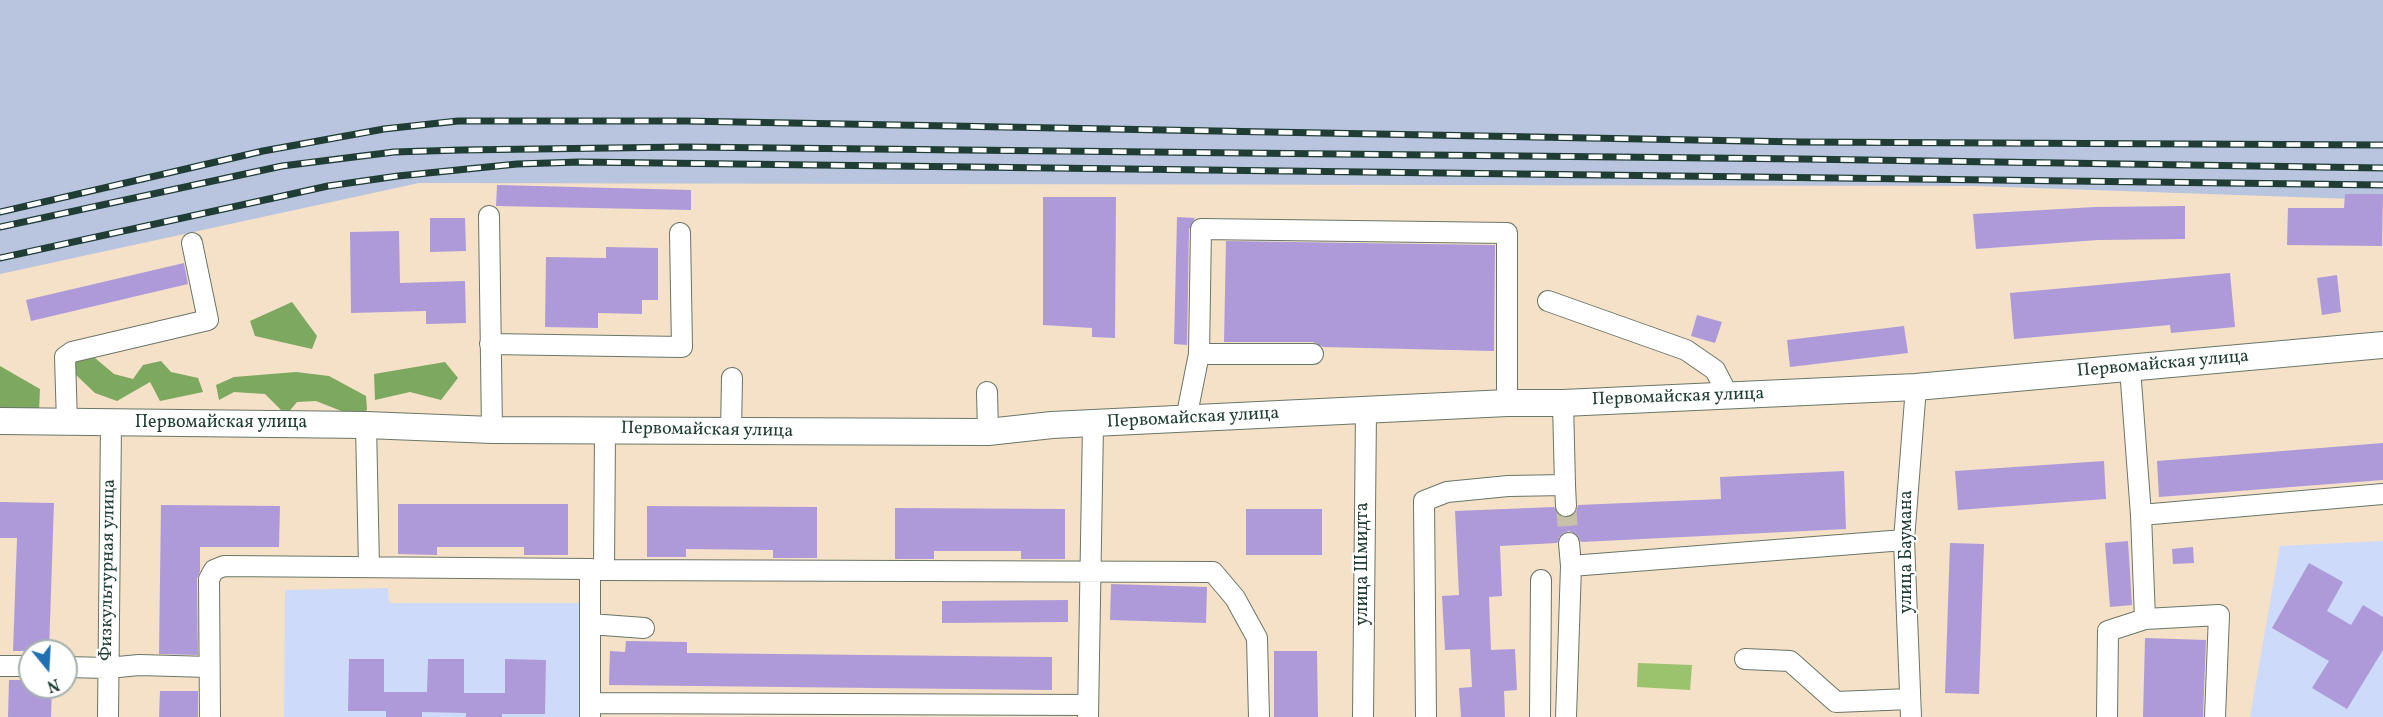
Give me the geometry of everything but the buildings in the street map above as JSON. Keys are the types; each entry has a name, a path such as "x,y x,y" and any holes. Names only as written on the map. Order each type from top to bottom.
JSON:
{"main road":[{"name":"Первомайская улица","path":"0,421 366,425 492,430 988,432 1053,425 1093,425 1507,403 1729,397 1916,387 2383,345"}],"street":[{"path":"489,216 492,430"},
{"path":"1186,419 1199,354 1201,229 1507,233 1507,403"},
{"path":"490,344 682,347 680,233"},
{"path":"68,423 65,357 72,352 208,320 192,243"},
{"path":"1548,301 1716,361 1729,397"},
{"path":"1199,354 1313,354"},
{"path":"2130,368 2141,515 2145,618"},
{"path":"731,432 732,378"},
{"name":"улица Баумана","path":"1910,708 1904,540 1916,387"},
{"path":"987,392 988,432"},
{"path":"1563,403 1566,506"},
{"name":"улица Шмидта","path":"1363,717 1366,411"},
{"name":"Физкультурная улица","path":"108,717 111,424"},
{"path":"366,425 369,567"},
{"path":"605,429 597,570 590,624 590,710 1088,711 1093,425"},
{"path":"1426,717 1424,501 1446,492 1508,486 1565,485"},
{"path":"2141,515 2383,494"},
{"path":"1571,566 1904,540"},
{"path":"1566,717 1571,566 1569,543"},
{"path":"210,717 209,579 214,570 224,566 1214,572 1235,598 1257,638 1259,717"},
{"path":"1540,717 1541,580"},
{"path":"2107,717 2108,631 2145,618 2219,615 2215,717"},
{"path":"590,624 644,628"},
{"path":"1745,659 1790,661 1836,702 1910,708"},
{"path":"78,667 108,668 139,665 209,667"},
{"path":"0,666 18,666"}],"shaded area":[{"path":"0,0 2383,0 2383,200 1976,186 419,183 0,274"},
{"path":"2383,541 2383,717 2250,717 2280,546"},
{"path":"388,588 389,603 580,603 579,717 284,717 285,590"}],"green space":[{"path":"292,302 317,336 312,349 255,336 250,321"},
{"path":"89,353 114,374 133,379 143,365 161,361 171,372 198,378 203,392 160,401 150,382 117,401 95,393 75,374 75,360"},
{"path":"445,362 458,378 441,400 410,392 375,400 374,374"},
{"path":"0,366 40,389 39,412 0,407"},
{"path":"296,372 329,376 366,396 367,410 354,416 316,401 297,402 286,415 265,394 234,392 219,400 216,385 234,377"},
{"path":"1638,663 1692,665 1690,690 1637,687"}],"tunnel":[{"path":"1566,506 1569,543"}],"railway":[{"path":"0,212 263,151 384,129 458,121 685,121 1801,142 2383,145"},
{"path":"0,227 282,166 394,152 461,150 685,147 1802,159 2383,168"},
{"path":"0,258 328,186 398,176 517,164 580,162 2383,185"}]}
